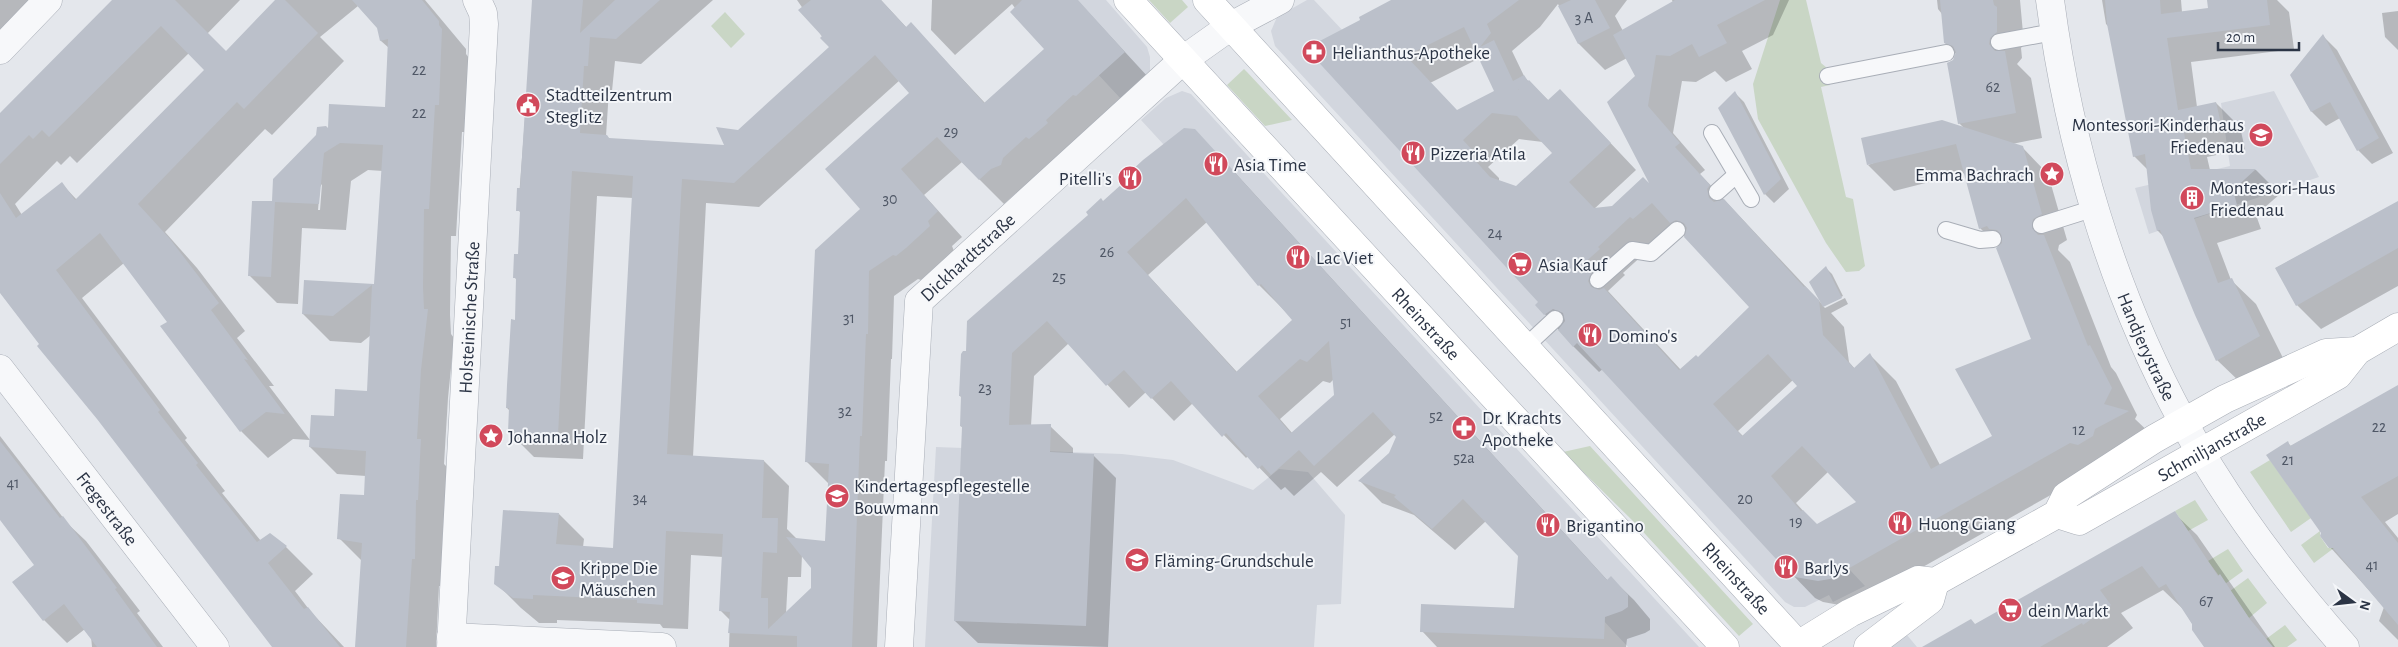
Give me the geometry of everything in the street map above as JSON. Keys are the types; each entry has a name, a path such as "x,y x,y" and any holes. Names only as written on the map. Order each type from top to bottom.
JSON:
{"street":[{"path":"0,50 48,0"},
{"name":"Holsteinische Straße","path":"477,0 483,13 484,24 451,642 662,647"},
{"name":"Rheinstraße","path":"1128,0 1725,647"},
{"name":"Rheinstraße","path":"1207,0 1797,646"},
{"name":"Dickhardtstraße","path":"900,647 919,301 1183,60 1231,26 1280,0"},
{"name":"Handjerystraße","path":"2050,0 2068,108 2095,208 2127,301 2163,383 2220,484 2297,592 2346,647"},
{"name":"Schmiljanstraße","path":"2057,514 2079,521 2338,375 2357,351 2398,328"},
{"name":"Schmiljanstraße","path":"1797,646 1850,613 1918,580 1935,582 2057,514 2066,496 2154,439 2225,399 2326,353 2357,351"},
{"name":"Fregestraße","path":"0,369 215,647"},
{"path":"1868,647 1930,600 1935,582"}],"lane":[{"path":"1999,42 2054,32"},
{"path":"1828,76 1946,53"},
{"path":"1712,133 1751,199"},
{"path":"1717,192 1736,175"},
{"path":"2041,224 2095,208"},
{"path":"1598,280 1632,250 1651,253 1677,230"},
{"path":"1946,230 1980,240 1993,240"},
{"path":"1525,347 1555,319"}],"shaded area":[{"path":"1029,0 1106,0 1147,47 1150,57 1150,71 1121,99"},
{"path":"1307,0 1314,0 1865,586 1833,602 1829,595 1805,607 1794,607 1785,602 1275,46 1271,31 1277,17"},
{"path":"1182,91 1191,94 1699,647 1628,647 1478,486 1141,120 1166,98"},
{"name":"Montessori-Kinderhaus Friedenau","path":"2274,91 2319,177 2149,234 2135,188 2230,166 2221,103"},
{"name":"Fläming-Grundschule","path":"936,447 1122,454 1173,460 1253,490 1279,469 1308,472 1345,515 1341,604 1317,605 1314,647 925,647"},
{"path":"1907,635 1917,647 1891,647"}],"green space":[{"path":"1149,0 1182,0 1188,7 1170,23"},
{"path":"1780,0 1806,0 1821,63 1827,68 1830,85 1821,87 1846,197 1853,199 1865,266 1859,271 1846,272 1826,243 1758,119 1753,84"},
{"path":"725,12 745,34 731,48 711,26"},
{"path":"1244,69 1292,120 1265,126 1227,85"},
{"path":"1590,446 1753,624 1739,636 1635,523 1563,452"},
{"path":"2270,460 2311,518 2291,532 2250,472"},
{"path":"2195,500 2208,520 2188,531 2175,511"},
{"path":"2320,531 2320,536 2328,548 2334,548 2314,563 2301,545"},
{"path":"2228,549 2243,571 2225,584 2208,561"},
{"path":"2248,578 2267,603 2249,618 2230,591"},
{"path":"2285,625 2297,640 2287,647 2272,647 2266,639"}],"building":[{"path":"112,0 175,0 226,51 275,0 285,0 318,33 244,109 237,102 138,204 170,239 219,303 211,310 248,360 244,359 285,414 266,412 240,432 160,326 167,322 100,233 56,270 160,410 158,412 198,463 196,465 257,542 270,533 287,546 268,563 304,609 308,607 340,647 272,647 97,419 37,346 39,344 0,293 0,193 16,218 62,182 75,200 204,70 161,26 49,137 42,130 33,139 29,135 0,164 0,113"},
{"path":"352,0 422,0 439,21 442,29 439,105 435,105 429,209 424,209 423,287 424,309 428,309 421,370 417,439 421,439 418,500 416,500 415,559 412,559 406,647 355,647 362,543 337,539 340,494 364,495 366,451 309,447 311,415 334,416 335,389 367,391 372,285 333,316 302,314 304,280 374,284 383,145 340,143 324,153 319,204 275,202 271,277 248,276 252,201 272,201 273,179 316,135 317,127 326,126 328,128 329,104 385,107 388,39 380,41 377,28"},
{"path":"532,0 583,0 580,33 615,0 660,0 616,39 590,37 588,66 584,66 580,133 607,135 609,138 724,145 716,127 738,130 829,47 820,38 822,36 798,10 811,0 881,0 906,27 911,22 984,103 1044,49 1010,12 1022,0 1078,0 1125,52 1076,96 1073,95 1046,120 1048,123 1029,139 1026,137 1003,158 1001,165 991,169 979,180 937,137 901,169 938,211 928,221 930,226 906,248 896,256 893,255 869,271 868,334 866,334 862,436 860,436 852,647 797,647 797,636 728,633 730,612 719,611 723,534 666,531 663,605 637,603 637,600 598,598 533,595 533,599 513,598 494,584 495,566 499,566 503,510 559,513 556,544 613,548 633,176 572,171 558,435 508,432 509,408 506,408 507,385 511,319 515,320 516,278 513,278 514,254 518,254 520,211 516,211 517,188 520,188","holes":["875,55 909,93 825,169 860,209 815,250 805,462 829,464 825,541 786,537 811,568 811,588 768,629 768,598 761,598 763,552 777,553 778,518 762,518 764,460 667,454 682,179 734,183"]},
{"path":"1391,0 1519,0 1487,24 1491,33 1480,47 1494,40 1513,81 1524,75 1548,100 1560,89 1611,143 1569,182 1594,208 1612,206 1643,177 1649,183 1607,102 1635,76 1613,35 1675,0 1765,0 1717,25 1727,43 1699,57 1692,44 1670,56 1656,55 1648,106 1680,143 1675,147 1710,185 1707,189 1709,198 1714,202 1724,199 1804,287 1819,300 1823,335 1854,368 1870,353 1931,469 1992,436 1955,369 2031,339 1996,248 2002,243 2001,234 1997,230 1989,229 1987,226 1979,229 1956,144 1867,165 1861,138 1942,120 2023,146 2042,214 2033,219 2032,228 2038,235 2044,235 2088,346 2090,345 2112,388 2104,404 2129,411 2095,429 2093,436 2078,445 2070,443 1830,579 1818,581 1795,577 1788,572 1577,343 1573,347 1558,330 1565,321 1563,313 1553,309 1544,315 1535,305 1538,302 1312,55 1314,44 1360,20 1359,17","holes":["1464,27 1494,91 1457,110 1406,56","1492,113 1517,116 1552,153 1516,186 1490,177 1473,158 1473,151 1463,140","1652,203 1670,223 1676,220 1684,223 1687,228 1684,237 1749,307 1698,357 1696,355 1679,370 1604,288 1599,290 1591,287 1588,281 1591,273 1583,264 1630,217 1633,219","1768,354 1797,386 1742,436 1713,404","1802,446 1856,502 1817,524 1803,510 1801,511 1771,476"]},
{"path":"1571,0 1595,0 1610,28 1578,44 1558,6"},
{"path":"1940,0 1993,0 1994,5 1997,7 1997,32 1990,38 1989,44 1995,51 2005,51 2016,113 1958,124 1947,63 1953,60 1956,52 1953,46 1944,43"},
{"path":"2105,0 2160,0 2161,14 2208,8 2207,0 2267,0 2270,25 2167,38 2178,110 2216,102 2221,124 2184,133 2191,169 2256,169 2233,190 2237,205 2194,218 2218,283 2232,278 2260,336 2216,361 2160,230 2157,231 2151,210 2145,154 2133,157 2107,24"},
{"path":"2323,34 2379,138 2357,151 2330,102 2311,112 2290,75"},
{"path":"1735,91 1781,179 1764,195 1718,108"},
{"path":"1184,128 1195,129 1607,580 1611,576 1628,595 1628,607 1605,617 1604,639 1420,632 1421,604 1514,608 1518,556 1463,499 1432,529 1394,497 1396,495 1358,481 1389,453 1396,437 1373,412 1314,466 1299,450 1271,475 1262,465 1258,469 1226,433 1222,437 1171,381 1151,399 1124,370 1106,386 1047,321 1012,353 1009,425 1051,424 1050,452 1094,454 1086,626 954,621 962,427 960,426 961,396 959,396 961,354 963,351 966,351 967,321 1088,215 1086,212 1101,198 1103,201 1133,174 1131,171","holes":["1186,198 1258,286 1261,284 1292,320 1236,372 1127,252","1329,341 1334,395 1291,433 1258,396 1300,359 1307,362"]},
{"path":"2398,201 2398,248 2296,306 2275,268"},
{"path":"1826,266 1842,298 1823,307 1809,282"},
{"path":"2398,385 2398,476 2361,497 2398,543 2398,625 2333,548 2329,548 2320,536 2321,533 2266,455 2288,441 2290,446"},
{"path":"0,441 60,518 63,516 117,588 115,589 157,647 97,647 64,604 43,621 12,582 34,565 0,520"},
{"path":"2175,511 2218,576 2220,574 2249,618 2273,647 2204,647 2192,630 2192,624 2166,584 2159,588 2142,566 2100,590 2111,605 2083,625 2082,623 2040,647 1922,647 1971,619 1975,624"}],"place":[{"name":"Helianthus-Apotheke","path":"1314,52"},
{"name":"Stadtteilzentrum Steglitz","path":"528,105"},
{"name":"Montessori-Kinderhaus Friedenau","path":"2261,135"},
{"name":"Pizzeria Atila","path":"1413,153"},
{"name":"Asia Time","path":"1216,164"},
{"name":"Emma Bachrach","path":"2052,174"},
{"name":"Pitelli's","path":"1130,178"},
{"name":"Montessori-Haus Friedenau","path":"2192,198"},
{"name":"Lac Viet","path":"1298,257"},
{"name":"Asia Kauf","path":"1520,264"},
{"name":"Domino's","path":"1590,335"},
{"name":"Dr. Krachts Apotheke","path":"1464,428"},
{"name":"Johanna Holz","path":"491,436"},
{"name":"Kindertagespflegestelle Bouwmann","path":"837,496"},
{"name":"Huong Giang","path":"1900,523"},
{"name":"Brigantino","path":"1548,525"},
{"name":"Fläming-Grundschule","path":"1137,560"},
{"name":"Barlys","path":"1786,567"},
{"name":"Krippe Die Mäuschen","path":"563,578"},
{"name":"dein Markt","path":"2010,610"}]}
